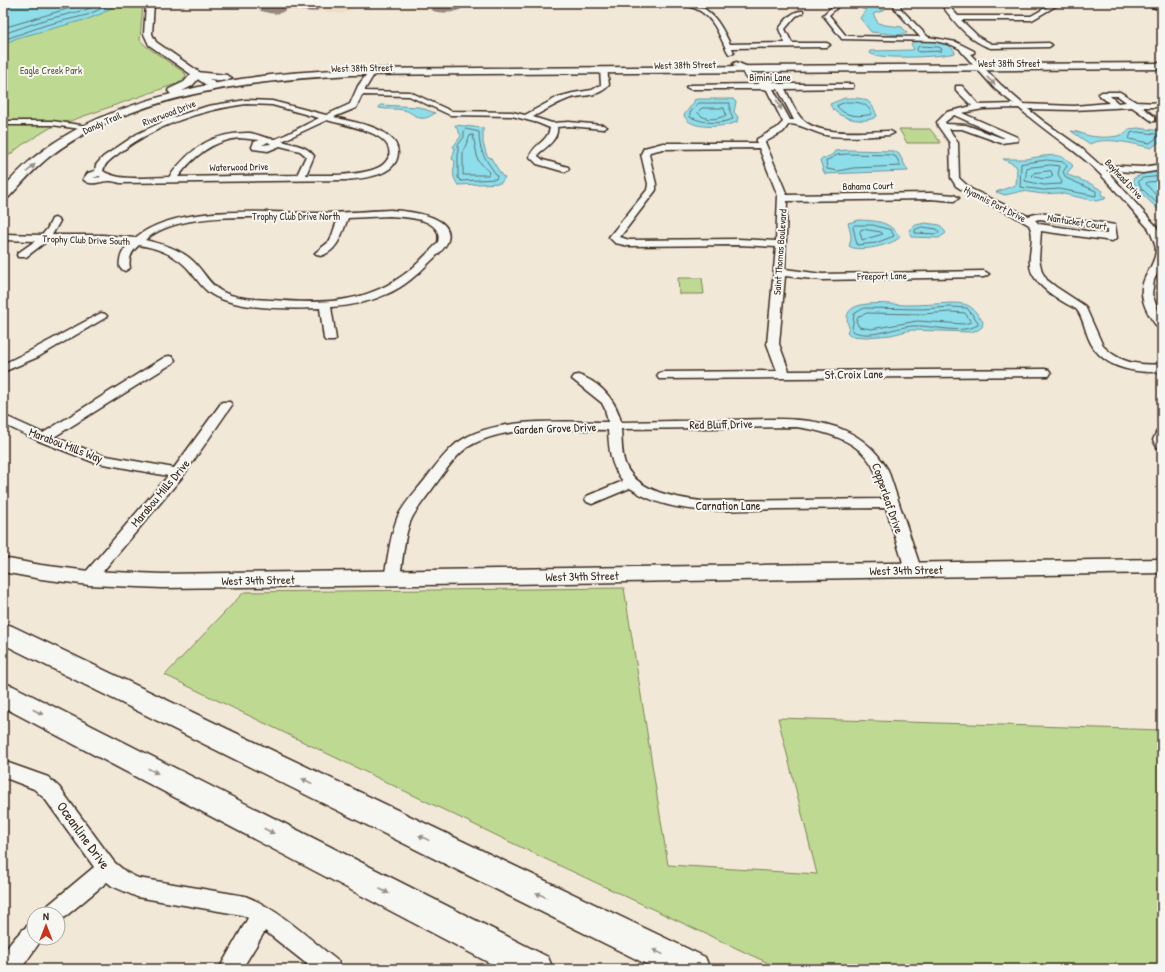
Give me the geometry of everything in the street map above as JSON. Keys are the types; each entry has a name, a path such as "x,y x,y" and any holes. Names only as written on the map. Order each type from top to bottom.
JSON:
{"highway":[{"path":"3,633 693,969"},
{"path":"3,694 536,969"}],"main road":[{"name":"West 38th Street","path":"212,85 270,74 332,68 373,70 604,70 1162,61"},
{"name":"West 38th Street","path":"981,65 1162,66"},
{"name":"West 38th Street","path":"212,85 293,76 373,70 738,68"},
{"path":"165,94 186,86 196,75 224,78 270,74"},
{"name":"Dandy Trail","path":"3,181 38,149 113,111 165,94 212,85"},
{"name":"Dandy Trail","path":"3,195 44,155 83,127 146,105 212,85"}],"street":[{"path":"150,3 148,32 150,40 157,47 212,85"},
{"path":"686,3 701,9 712,16 738,68 748,75 780,87 799,122"},
{"path":"836,3 837,5 826,15 844,38 925,38 950,42 970,50 981,65"},
{"path":"897,3 898,9 925,38"},
{"path":"943,3 982,44 1049,45"},
{"path":"956,18 1032,18 1058,3"},
{"path":"1142,3 1162,8"},
{"path":"790,46 782,29 794,15 801,12"},
{"path":"727,46 827,45"},
{"path":"964,48 963,50 981,65"},
{"name":"Bayhead Drive","path":"981,65 998,88 1011,96"},
{"name":"Bayhead Drive","path":"981,65 1003,81 1011,96 1020,106 1098,167 1152,228 1160,243 1162,257 1150,278 1147,290 1150,306 1162,326"},
{"path":"738,68 737,74 769,87 787,122"},
{"path":"274,142 268,148 258,148 256,146 274,142 353,106 362,86 373,70"},
{"path":"527,117 563,98 591,93 603,88 605,84 604,70"},
{"name":"Bimini Lane","path":"690,88 850,86"},
{"path":"959,88 977,107"},
{"path":"359,93 410,94 453,113 502,113 527,117 550,125 569,124 603,127"},
{"path":"1116,105 1102,94 1120,94 1152,119"},
{"path":"1090,99 1105,96"},
{"path":"1159,107 1147,98 1162,98"},
{"path":"1035,99 1047,99 1052,110"},
{"name":"Riverwood Drive","path":"103,176 99,167 115,152 138,137 186,116 242,102 264,102 365,127 379,132 388,138 394,148 392,160 387,166 376,172"},
{"path":"1052,110 1116,105 1159,107"},
{"path":"956,113 1014,139 1004,142 965,128 942,126 941,120 964,109 977,107 1020,106 1111,114 1097,106"},
{"path":"781,244 740,242 629,243 617,241 614,238 651,190 652,184 645,152 652,148 666,146 762,145 760,141 780,130 787,122 799,122 813,130"},
{"path":"3,123 52,123 83,127"},
{"path":"965,128 979,124"},
{"path":"550,125 554,130 553,134 547,143 535,152 534,157 540,162 565,169"},
{"name":"Hyannis Port Drive","path":"942,126 954,143 955,178 958,184 970,192 1026,218 1036,227 1037,233 1033,259 1038,274 1048,288 1081,308 1098,348 1102,353 1112,359 1130,366 1150,369 1162,368"},
{"path":"780,130 813,130 833,133 890,133"},
{"path":"172,179 190,156 213,142 230,137 242,136 257,137 302,149 309,153 309,158 300,178"},
{"name":"Saint Thomas Boulevard","path":"762,145 783,198 780,272 773,344 784,375"},
{"path":"1098,167 1134,170 1162,167"},
{"name":"Waterwood Drive","path":"103,176 120,180 300,178 351,177 376,172"},
{"name":"Bahama Court","path":"783,198 931,196 954,198"},
{"name":"Trophy Club Drive North","path":"136,241 147,233 162,226 202,216 344,216 399,214 422,218 433,222 442,228 445,234 442,243"},
{"path":"320,253 330,246 335,240 344,216"},
{"name":"Nantucket Court","path":"1026,218 1040,216 1112,228 1112,238 1036,227"},
{"path":"22,255 32,249 53,228 55,221"},
{"name":"Trophy Club Drive South","path":"3,237 104,238 136,241 164,248 183,258 191,265 212,290 225,297 250,302 302,305 325,305 363,298 393,287 406,278 442,243"},
{"path":"125,268 125,257 136,241"},
{"name":"Freeport Lane","path":"780,272 822,277 984,274"},
{"path":"325,305 330,339"},
{"path":"3,368 34,354 102,316"},
{"path":"44,438 169,360"},
{"name":"St Croix Lane","path":"663,376 1045,373"},
{"name":"Carnation Lane","path":"578,379 606,401 612,411 617,460 622,471 632,482 663,499 702,506 891,503"},
{"name":"Marabou Mills Drive","path":"90,578 178,473 226,405"},
{"name":"Marabou Mills Way","path":"3,419 44,438 106,461 178,473"},
{"path":"828,429 842,421"},
{"name":"Red Bluff Drive","path":"614,426 796,423 828,429"},
{"name":"Garden Grove Drive","path":"392,578 401,528 407,512 450,456 463,445 490,433 515,428 614,426"},
{"name":"Copperleaf Drive","path":"828,429 853,440 874,457 881,470 913,569"},
{"path":"1162,434 1160,438 1162,444"},
{"path":"592,499 632,482"},
{"name":"West 34th Street","path":"3,564 41,572 90,578 162,581 1162,566"},
{"name":"Oceanline Drive","path":"3,769 36,781 49,789 107,868 119,879 137,887 244,906 262,915 324,967"},
{"path":"62,906 107,868"},
{"path":"230,969 262,915"},
{"path":"8,969 26,942"}],"shaded area":[{"path":"324,3 382,3 367,4 342,14 309,9"},
{"path":"382,3 448,3 432,10"}],"green space":[{"name":"Eagle Creek Park","path":"3,3 143,3 140,40 147,47 185,73 186,77 179,83 50,128 22,145 3,160"},
{"path":"899,129 930,129 941,143 907,143"},
{"path":"678,278 702,278 704,294 679,294"},
{"path":"624,588 668,865 817,874 778,718 1162,730 1162,969 781,969 539,856 165,675 244,592"}],"water":[{"path":"3,3 119,3 101,14 88,19 17,38 6,43 3,48"},
{"path":"847,3 866,3 867,6 885,10 873,14 878,23 902,27 907,33 899,35 871,32 860,18 866,10 848,5"},
{"path":"931,41 943,43 953,48 955,53 924,57 885,57 869,53 870,51 912,50 914,49 911,44 914,42"},
{"path":"845,98 866,100 872,105 877,116 866,120 844,117 833,109 830,104"},
{"path":"733,99 736,102 734,112 738,117 737,122 716,126 700,126 693,124 687,120 684,115 694,100"},
{"path":"380,105 419,107 435,113 426,118 420,118 404,110 379,108"},
{"path":"455,125 483,128 483,143 487,156 491,158 502,176 505,177 501,183 458,185 454,176 455,161 452,159 455,148 453,147 461,136"},
{"path":"1138,128 1162,131 1162,140 1151,148 1111,141 1090,144 1071,131 1090,136 1109,137 1122,135 1129,129"},
{"path":"835,151 894,151 899,154 908,171 825,174 820,160 832,155"},
{"path":"1043,156 1060,156 1066,159 1073,166 1067,173 1068,175 1091,184 1103,191 1101,195 1106,197 1105,199 1096,201 1059,193 1043,194 1022,191 1005,195 996,192 1016,185 1017,168 1015,165 1003,159 1026,159"},
{"path":"1162,172 1162,213 1139,191 1133,181 1134,178 1146,173"},
{"path":"859,220 872,221 887,225 900,237 890,243 875,247 860,249 853,248 849,246 851,237 848,223"},
{"path":"925,223 940,225 946,233 939,238 911,237 909,230 916,225"},
{"path":"950,303 970,306 983,322 982,327 978,330 970,332 911,330 891,335 867,337 850,336 847,333 849,327 847,317 850,310 858,306 868,304 923,305"}],"taxiway":[{"path":"276,3 312,8"},
{"path":"438,8 448,9 461,3"}]}
